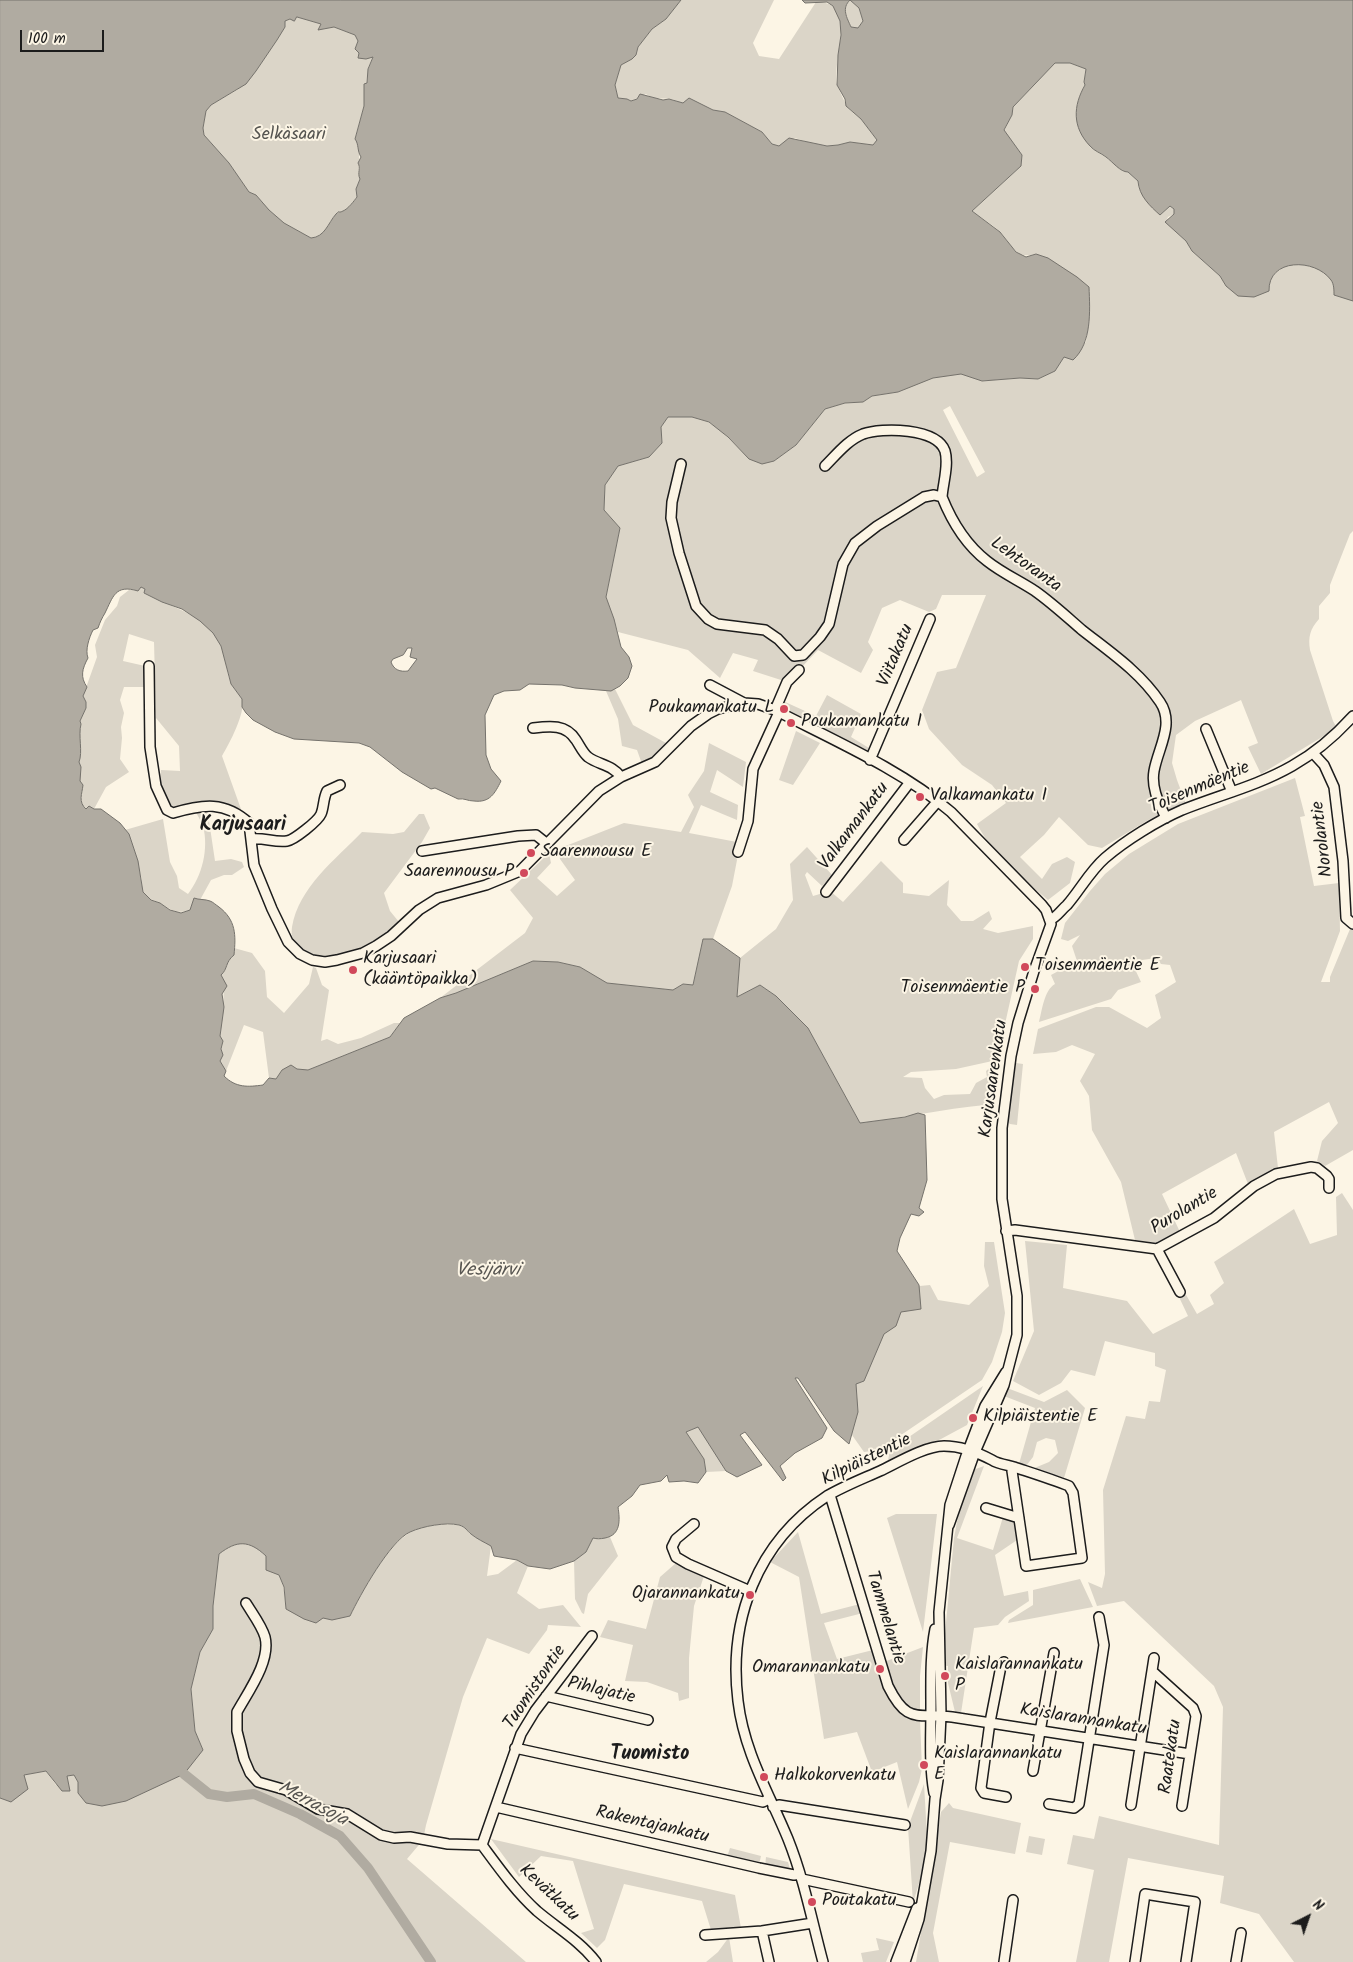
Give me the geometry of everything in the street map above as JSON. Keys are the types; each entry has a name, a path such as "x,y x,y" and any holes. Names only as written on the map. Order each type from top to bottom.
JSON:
{"street":[{"path":"681,464 672,502 671,518 679,553 696,606 708,619 717,624 765,630 772,634 794,656 799,656 811,648 829,624 843,564 855,543 877,526 924,497 934,495 942,497 946,459 944,450 939,442 908,431 888,429 863,434 845,446 826,466"},
{"name":"Lehtoranta","path":"942,497 950,517 972,548 988,562 1037,592 1117,657 1150,689 1162,704 1166,725 1164,743 1154,771 1154,788 1166,818"},
{"name":"Viitakatu","path":"870,760 930,619"},
{"path":"149,666 150,747 156,786 167,810 173,813 198,806 221,807 238,813 249,823 254,865 272,910 288,942 300,954 312,960 325,962 357,954 376,946 391,936 419,910 438,898 511,876 528,864 546,843 599,791 621,777 655,762 690,726 708,714 718,709 744,703 758,704 777,711 910,782 938,802 974,835 1046,910 1050,920"},
{"path":"738,852 748,820 753,769 787,682 799,670"},
{"path":"710,685 744,703"},
{"name":"Toisenmäentie","path":"1050,920 1074,897 1106,858 1166,818 1291,767 1314,753 1353,716"},
{"path":"534,728 555,727 572,733 588,758 613,769 621,777"},
{"path":"1206,729 1232,792"},
{"name":"Norolantie","path":"1314,753 1324,765 1334,787 1343,861 1346,918 1353,924"},
{"name":"Valkamankatu","path":"826,892 910,782"},
{"path":"251,839 287,841 294,838 316,821 327,791 340,785"},
{"path":"904,840 938,802"},
{"path":"422,851 518,836 536,835 546,843"},
{"path":"1046,910 1068,903"},
{"name":"Karjusaarenkatu","path":"934,1799 931,1716 934,1637 939,1612 950,1505 970,1454 985,1406 1009,1368 1015,1347 1018,1318 1017,1296 1002,1199 1001,1163 1004,1101 1018,1023 1050,920"},
{"name":"Purolantie","path":"1006,1231 1015,1230 1157,1249 1214,1218 1254,1186 1276,1174 1311,1167 1317,1168 1329,1179 1329,1188"},
{"path":"1157,1249 1180,1292"},
{"name":"Kilpiäistentie","path":"823,1962 801,1876 746,1742 738,1702 735,1663 738,1632 750,1591 767,1558 788,1530 802,1516 830,1495 935,1447 950,1446 970,1454"},
{"path":"970,1454 978,1460 992,1460 1013,1467 1069,1486 1073,1493 1082,1558 1026,1566 1013,1467"},
{"name":"Tammelantie","path":"830,1495 888,1686 895,1700 908,1713 919,1717 941,1715"},
{"path":"986,1508 1019,1518"},
{"path":"694,1524 676,1539 672,1548 676,1557 750,1591"},
{"path":"246,1603 266,1642 260,1670 237,1712 236,1720 244,1759 254,1778 258,1782 294,1794 318,1809 347,1814 381,1836 394,1838 410,1837 448,1844 482,1845"},
{"name":"Karjusaarenkatu","path":"905,1962 919,1919 931,1851 934,1799 938,1780 941,1715 939,1612"},
{"path":"1049,1804 1074,1808 1079,1804 1104,1645 1099,1617"},
{"name":"Tuomistontie","path":"482,1845 521,1734 546,1696 592,1636"},
{"path":"1033,1771 1054,1653"},
{"path":"1131,1805 1154,1658"},
{"path":"1004,1662 1000,1666 981,1788 984,1793 1006,1797"},
{"name":"Raatekatu","path":"1152,1671 1193,1708 1196,1716 1182,1806"},
{"name":"Pihlajatie","path":"546,1696 648,1720"},
{"name":"Kaislarannankatu","path":"941,1715 1190,1754"},
{"path":"516,1748 763,1802 905,1825"},
{"name":"Rakentajankatu","path":"496,1806 909,1902"},
{"name":"Kevätkatu","path":"482,1845 527,1901 578,1942 596,1962"},
{"name":"Karjusaarenkatu","path":"896,1962 924,1889"},
{"path":"1135,1962 1146,1894 1195,1902 1186,1962"},
{"path":"1004,1962 1013,1900"},
{"path":"705,1935 762,1931 813,1923"},
{"path":"762,1931 769,1962"},
{"path":"1236,1962 1241,1933"}],"green space":[{"path":"681,0 774,0 753,43 759,56 779,59 816,2 829,4 837,12 840,23 836,78 838,87 848,108 860,118 877,140 876,143 873,145 850,142 827,146 795,138 779,146 772,144 762,132 725,112 713,110 689,99 683,104 671,99 655,98 646,94 631,101 618,98 615,85 621,65 636,55 638,47 652,29 666,19"},
{"path":"850,0 859,8 863,21 858,28 851,28 845,10"},
{"name":"Selkäsaari","path":"297,17 321,24 323,29 334,27 355,35 358,41 356,51 373,56 368,68 367,83 364,84 364,106 355,138 359,148 358,169 360,179 356,189 357,197 347,209 336,214 320,235 311,238 284,223 268,210 256,195 249,192 229,163 204,135 203,128 206,111 211,105 237,90 256,71 285,27 285,21"},
{"path":"1055,62 1070,63 1086,69 1085,85 1080,95 1090,147 1128,172 1138,181 1139,189 1160,215 1170,206 1174,209 1174,214 1168,217 1166,222 1186,241 1192,251 1220,276 1226,286 1269,282 1274,274 1288,264 1313,267 1353,264 1353,531 1350,534 1330,585 1330,593 1319,606 1319,619 1310,633 1309,641 1310,650 1337,728 1261,774 1248,747 1258,743 1241,700 1195,721 1176,735 1172,763 1186,804 1150,819 1102,848 1088,845 1059,817 1044,835 1020,857 1042,879 1052,864 1067,857 1075,862 1070,883 1048,900 999,855 990,845 977,824 1006,803 992,785 962,765 929,729 922,710 937,672 956,668 986,595 942,595 936,609 929,612 900,600 882,608 868,642 873,650 861,673 818,650 799,670 781,680 753,671 758,660 733,653 720,678 688,650 618,632 606,597 620,528 604,510 605,485 618,466 649,457 662,443 661,427 668,417 686,416 701,419 716,427 749,458 774,461 796,445 825,409 845,403 863,402 872,396 898,392 960,365 982,381 1020,378 1038,379 1055,371 1064,357 1086,342 1090,311 1089,289 1036,254 1023,255 1019,253 997,229 972,211 1021,166 1022,155 1004,131 1012,115 1013,107","holes":["950,406 985,472 977,477 943,410"]},
{"path":"141,587 145,589 144,593 198,619 215,635 221,646 231,683 242,699 243,705 239,720 222,756 242,812 190,804 173,808 160,786 161,770 180,771 179,746 156,718 154,642 129,634 123,661 145,666 147,687 124,687 120,700 124,713 121,727 120,759 129,772 106,787 94,809 85,807 82,804 79,762 81,754 80,721 86,708 83,696 97,657 95,645 105,620 117,606 120,597 129,590"},
{"path":"615,689 633,725 666,743 656,755 642,764 637,750 622,746 618,719 606,691"},
{"path":"827,695 861,714 851,737 869,748 868,752 783,707 783,701 816,716"},
{"path":"796,731 820,743 793,785 779,780"},
{"path":"709,743 746,762 743,787 717,770 710,792 738,805 737,820 701,805 689,833 737,842 734,852 737,860 732,886 713,939 703,940 693,985 683,984 673,990 606,983 580,967 558,962 533,961 440,998 525,933 533,918 510,890 549,853 551,863 537,878 557,896 575,880 560,859 558,849 624,823 681,832 694,807 688,795 704,771"},
{"path":"1295,778 1305,816 1300,817 1314,886 1339,883 1340,931 1321,982 1330,982 1330,977 1350,929 1353,929 1353,1150 1325,1166 1317,1161 1322,1141 1338,1123 1329,1102 1274,1132 1278,1168 1248,1184 1236,1153 1162,1194 1180,1232 1157,1243 1135,1240 1121,1182 1092,1130 1089,1096 1080,1081 1095,1054 1072,1045 1056,1052 1033,1054 1038,1029 1096,1007 1109,1007 1147,1028 1161,1018 1155,995 1176,982 1170,965 1161,964 1156,958 1142,960 1133,965 1141,982 1118,990 1111,999 1039,1022 1048,991 1055,984 1051,975 1077,961 1072,946 1080,935 1068,941 1061,939 1065,923 1105,874 1129,854 1178,824"},
{"path":"203,810 208,814 215,861 231,859 242,862 244,867 232,875 224,875 211,880 200,900 193,904 190,910 175,911 149,898 143,892 141,876 130,839 125,830 163,819 170,862 177,876 179,888 188,894 197,879 205,853 205,835 196,812"},
{"path":"419,814 424,814 430,828 422,842 384,893 390,911 399,922 371,944 350,952 317,955 299,947 293,940 292,927 302,899 319,875 362,832 393,834 404,832"},
{"path":"807,847 833,876 822,886 807,872 805,875 813,896 830,891 843,902 881,861 903,883 903,893 929,896 949,880 947,905 961,921 973,921 989,911 992,919 983,929 998,933 1033,926 1033,939 1019,961 997,1060 956,1069 911,1072 903,1077 922,1078 925,1088 934,1099 944,1095 970,1094 976,1083 987,1077 986,1071 993,1065 996,1066 990,1127 986,1123 985,1105 860,1123 808,1028 776,996 760,985 737,997 740,958 776,929 793,900 790,864"},
{"path":"234,948 252,953 265,971 267,997 284,1013 309,984 313,967 316,968 322,985 329,990 321,1041 327,1039 338,1044 361,1038 394,1023 400,1023 390,1037 308,1070 282,1070 276,1079 269,1078 263,1032 244,1025 226,1071 220,1061 223,1041 220,1036 224,996 221,975 234,955"},
{"path":"1016,1063 1023,1064 1017,1125 1010,1124 1007,1121"},
{"path":"1342,1193 1353,1210 1353,1962 1294,1962 1259,1914 1220,1903 1224,1876 1128,1858 1109,1962 1076,1962 1094,1870 1067,1864 1073,1835 1094,1839 1099,1816 1219,1845 1223,1707 1214,1686 1124,1601 1097,1606 1088,1582 1102,1588 1105,1574 1103,1490 1126,1416 1145,1419 1149,1401 1160,1402 1166,1370 1155,1366 1155,1353 1105,1341 1095,1376 1071,1370 1061,1383 1039,1395 1013,1381 1034,1331 1025,1241 1067,1245 1063,1288 1127,1301 1153,1334 1188,1316 1179,1297 1185,1293 1197,1314 1214,1304 1210,1295 1224,1283 1214,1262 1294,1209 1310,1244 1337,1235 1336,1197"},
{"path":"985,1242 994,1242 1005,1313 1002,1332 992,1362 982,1380 879,1450 864,1452 852,1435 845,1432 827,1295 930,1285 938,1300 969,1305 989,1286 984,1266"},
{"path":"983,1386 967,1425 941,1439 888,1460 890,1450"},
{"path":"1007,1388 1044,1402 1067,1390 1085,1408 1064,1478 1032,1469 1049,1462 1058,1453 1055,1440 1046,1438 1037,1442 1033,1457 1026,1466 1019,1464 1035,1408 1004,1396"},
{"path":"699,1426 726,1471 706,1472 704,1459 686,1432"},
{"path":"984,1466 957,1538 993,1550 1003,1517 1014,1522 1020,1538 995,1555 1004,1596 1028,1591 1029,1601 1005,1617 998,1625 974,1628 961,1713 955,1712 948,1683 948,1666 942,1665 954,1538 959,1511 973,1470"},
{"path":"896,1514 937,1514 923,1632 887,1518"},
{"path":"435,1525 466,1527 469,1533 491,1546 487,1576 498,1574 517,1560 528,1566 517,1593 539,1609 563,1605 581,1627 548,1625 547,1630 529,1654 487,1638 463,1697 423,1840 407,1859 526,1962 0,1962 0,1798 11,1802 24,1775 46,1771 56,1785 67,1776 74,1775 78,1782 78,1793 203,1750 195,1731 191,1689 200,1652 213,1629 213,1606 219,1554 231,1545 240,1543 257,1548 271,1562 281,1578 286,1609 323,1618 350,1616 383,1559 400,1540 412,1531"},
{"path":"798,1532 821,1614 860,1604 863,1613 824,1623 837,1659 873,1650 899,1711 906,1716 920,1720 922,1769 908,1809 897,1762 872,1772 857,1732 824,1739 799,1577 770,1562"},
{"path":"610,1537 618,1556 588,1594 584,1614 575,1599 574,1561 586,1552 593,1538"},
{"path":"676,1563 704,1576 694,1606 689,1658 689,1698 679,1701 678,1693 647,1682 625,1681 633,1645 600,1637 608,1620 646,1629 660,1577"},
{"path":"1080,1579 1093,1607 1008,1623 1009,1620 1033,1605 1033,1590"},
{"path":"923,1647 920,1676 920,1712 912,1709 900,1699 892,1685 884,1662"},
{"path":"924,1784 927,1835 924,1867 913,1903 908,1827"},
{"path":"949,1803 953,1808 1021,1823 1015,1854 950,1842 933,1933 939,1962 916,1962 941,1812"},
{"path":"1029,1836 1045,1839 1042,1855 1026,1852"},
{"path":"491,1839 735,1895 741,1928 711,1930 702,1901 624,1884 605,1940 597,1948 581,1933 594,1929 573,1861 541,1856 519,1877"},
{"path":"730,1848 761,1856 759,1865 727,1857"},
{"path":"766,1857 788,1862 790,1869 784,1871 765,1867"},
{"path":"729,1937 733,1962 706,1962 718,1952"},
{"path":"876,1938 894,1942 886,1962 863,1962 861,1953 879,1950"}],"water":[{"name":"Vesijärvi","path":"0,0 681,0 666,19 652,29 638,47 636,55 621,65 615,85 618,98 631,101 637,99 640,94 683,103 689,98 713,110 725,112 762,132 772,144 779,146 789,138 827,146 850,142 873,145 877,140 861,119 846,106 845,99 837,85 841,35 840,21 833,6 827,2 805,3 802,0 850,0 1353,0 1353,301 1334,295 1331,280 1324,273 1304,265 1284,267 1276,272 1271,280 1269,291 1254,297 1238,296 1226,286 1220,276 1192,251 1186,241 1165,222 1174,214 1174,209 1170,206 1160,215 1143,196 1138,181 1128,172 1119,169 1106,157 1093,149 1084,139 1077,124 1076,116 1078,101 1085,85 1086,69 1070,63 1055,63 1013,107 1012,115 1004,130 1022,155 1021,166 972,211 1000,232 1016,252 1026,257 1036,254 1048,258 1089,287 1090,306 1087,336 1079,353 1073,360 1064,357 1055,371 1038,379 1020,378 982,381 961,374 933,378 898,392 872,396 863,402 845,403 825,409 796,445 774,461 762,464 749,459 728,437 709,422 692,417 668,417 661,427 662,443 649,457 618,466 605,485 604,510 620,528 606,597 621,647 629,657 632,666 628,678 611,691 562,685 529,684 520,690 504,691 494,695 485,715 486,755 491,769 501,781 488,799 472,801 458,799 435,788 431,789 402,772 370,747 359,743 294,739 275,732 253,720 242,707 242,699 231,684 221,646 213,633 200,621 182,609 144,593 145,589 141,587 138,591 124,589 116,593 98,628 93,630 87,648 88,658 83,673 83,680 87,687 83,696 86,708 80,721 81,754 79,762 81,767 80,781 83,785 81,801 86,809 89,806 94,809 101,809 120,823 129,834 138,861 143,892 151,900 160,903 170,910 181,913 190,910 194,898 208,900 229,917 234,928 235,941 234,955 221,975 227,986 222,994 224,1007 220,1036 223,1041 221,1049 223,1055 220,1061 226,1071 224,1076 238,1085 252,1086 263,1085 269,1078 276,1079 282,1070 291,1065 297,1069 308,1070 390,1037 404,1018 440,998 533,961 558,962 580,967 607,983 673,990 683,984 693,985 703,939 713,939 740,958 737,997 760,985 776,996 808,1028 860,1123 905,1117 918,1113 925,1115 927,1180 919,1208 924,1212 919,1216 911,1214 900,1238 897,1251 919,1285 921,1309 901,1312 896,1326 884,1334 864,1381 856,1384 858,1412 849,1444 834,1431 798,1378 795,1378 827,1428 822,1438 795,1453 780,1466 786,1478 783,1481 745,1432 740,1435 762,1465 737,1477 726,1471 698,1427 686,1432 704,1459 706,1472 698,1483 684,1481 669,1482 667,1475 661,1481 640,1485 632,1496 618,1507 619,1522 614,1534 605,1538 593,1538 586,1552 574,1561 550,1569 528,1566 517,1560 494,1556 491,1546 461,1526 441,1524 428,1526 410,1532 402,1537 394,1546 368,1583 350,1616 332,1620 323,1618 316,1623 286,1609 284,1587 279,1575 266,1570 266,1556 260,1551 243,1544 237,1544 225,1549 219,1554 213,1606 213,1629 200,1652 191,1689 195,1731 203,1750 184,1774 126,1801 102,1806 86,1803 78,1793 78,1782 74,1775 67,1776 70,1791 62,1791 46,1771 24,1775 28,1789 11,1802 0,1798","holes":["850,0 859,8 863,21 858,28 851,27 845,10 847,3","297,17 321,24 318,30 334,27 355,35 358,41 355,49 359,53 358,58 366,59 373,57 368,69 367,83 364,84 364,106 355,139 361,157 358,163 360,179 356,189 357,197 347,209 336,214 320,235 311,238 284,223 256,195 249,192 229,163 204,135 203,128 206,111 211,105 246,84 277,40 285,27 285,21 290,19 294,21","408,648 412,648 410,657 417,659 408,671 398,670 391,662 393,659 403,655"]}],"waterway":[{"name":"Merrasoja","path":"184,1774 209,1794 227,1797 254,1794 300,1814 340,1836 368,1868 431,1962"}],"place":[{"name":"Poukamankatu L","path":"784,709"},
{"name":"Poukamankatu I","path":"791,723"},
{"name":"Valkamankatu I","path":"920,797"},
{"name":"Saarennousu E","path":"531,853"},
{"name":"Saarennousu P","path":"524,873"},
{"name":"Toisenmäentie E","path":"1025,967"},
{"name":"Karjusaari (kääntöpaikka)","path":"353,970"},
{"name":"Toisenmäentie P","path":"1035,989"},
{"name":"Kilpiäistentie E","path":"973,1418"},
{"name":"Ojarannankatu","path":"750,1595"},
{"name":"Omarannankatu","path":"880,1669"},
{"name":"Kaislarannankatu P","path":"945,1676"},
{"name":"Kaislarannankatu E","path":"924,1765"},
{"name":"Halkokorvenkatu","path":"764,1777"},
{"name":"Poutakatu","path":"812,1902"}],"district":[{"name":"Karjusaari","path":"243,827"},
{"name":"Tuomisto","path":"650,1756"}]}
